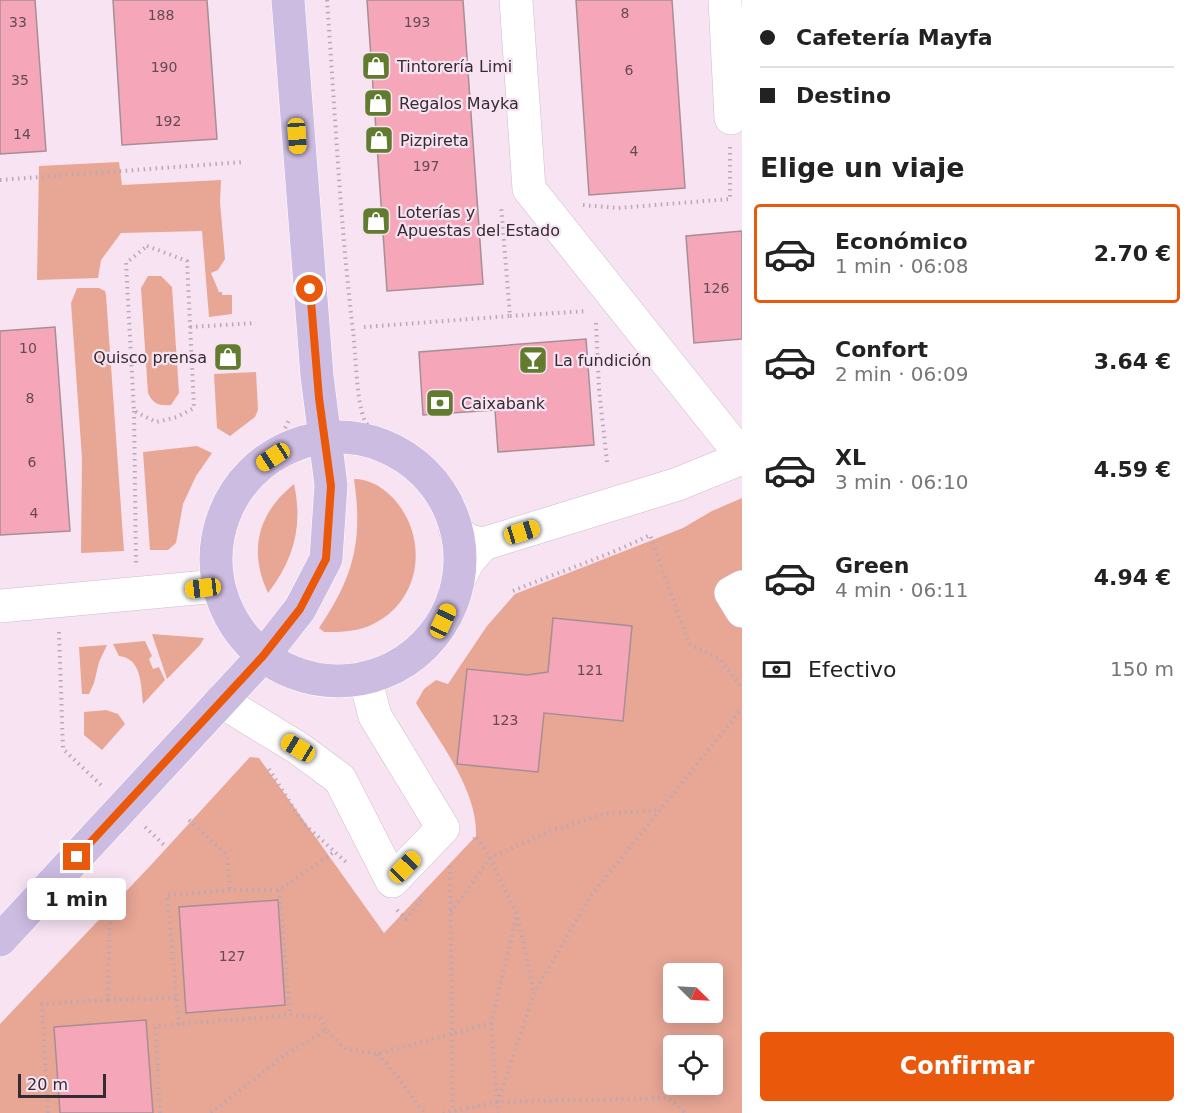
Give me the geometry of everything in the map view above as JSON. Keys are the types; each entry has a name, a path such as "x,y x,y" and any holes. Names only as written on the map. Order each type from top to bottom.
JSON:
{"main road":[{"path":"0,940 263,656 300,609 326,559 331,486 324,437 299,158 288,0"},
{"path":"324,437 352,437 380,444 404,456 425,473 441,492 452,515 466,526 458,581 443,621 426,644 398,666 365,678 340,681 315,679 287,670 263,656 235,625 218,586 216,556 222,525 224,515 237,490 255,469 291,446 324,437"}],"street":[{"path":"466,526 678,484 742,457 529,189 516,0"},
{"path":"725,0 731,118"},
{"path":"0,606 218,586"},
{"path":"742,587 731,593 742,611"},
{"path":"221,701 298,748 340,779 392,881 443,828 375,716 365,678"}],"path":[{"path":"327,0 348,287 359,397 365,422 381,436 409,450 431,466 466,526"},
{"path":"0,180 243,162"},
{"path":"134,411 156,422 177,417 194,408 187,261 147,246 126,263 134,411 136,572"},
{"path":"510,316 579,310 596,312 599,389 607,462"},
{"path":"190,327 256,323"},
{"path":"513,591 615,552 650,535 689,644 722,660 742,688"},
{"path":"57,601 63,749 123,806"},
{"path":"498,1102 534,993 590,897 742,708"},
{"path":"267,766 303,823 350,867"},
{"path":"450,912 490,858 550,831 604,814 660,810"},
{"path":"189,820 227,855 230,890"},
{"path":"470,843 476,836 490,858 517,915 534,993"},
{"path":"179,1025 167,895 230,890 279,890 334,852"},
{"path":"442,872 450,863 453,1111"},
{"path":"279,890 290,1015"},
{"path":"390,904 406,919 428,891"},
{"path":"108,1000 110,904"},
{"path":"498,1113 491,1023 517,915"},
{"path":"48,1113 42,1004 177,998"},
{"path":"160,1113 156,1026 290,1015 320,1017 326,1030 346,1049 378,1054 491,1023"},
{"path":"211,1113 285,1055 326,1030"},
{"path":"378,1054 420,1108 428,1113"},
{"path":"443,1113 498,1102 668,1098 686,1113"}],"shaded area":[{"path":"119,162 122,185 221,180 220,202 225,259 218,270 211,273 219,292 222,292 222,295 232,295 232,314 209,317 202,231 121,233 101,260 98,278 37,280 39,166"},
{"path":"148,276 161,276 172,287 179,393 171,405 157,404 148,393 141,288"},
{"path":"77,288 99,288 105,291 106,295 124,551 81,553 82,458 71,303"},
{"path":"256,372 258,410 255,417 230,436 217,428 214,374"},
{"path":"197,446 212,453 196,476 183,504 176,543 168,550 150,550 143,452"},
{"path":"354,479 369,482 383,489 403,512 412,530 415,567 410,585 401,601 387,615 369,626 358,629 324,632 319,628 340,592 353,557 357,521"},
{"path":"294,484 297,499 297,528 294,542 284,568 268,593 259,562 260,533 272,507"},
{"path":"742,498 742,1113 0,1113 0,1024 250,757 259,758 384,933 476,836 475,819 464,784 446,750 416,703 424,689 436,680 448,684 487,626 515,594 683,528 712,511"},
{"path":"152,634 204,638 167,679"},
{"path":"145,641 152,656 149,659 153,669 159,667 165,680 143,704 141,681 136,667 127,658 119,656 113,644"},
{"path":"107,645 89,694 82,694 79,647"},
{"path":"106,710 118,714 125,724 102,750 84,735 84,712"}],"building":[{"path":"0,0 35,0 46,151 0,154"},
{"path":"113,0 207,0 217,139 122,145"},
{"path":"367,0 463,0 483,284 387,291"},
{"path":"576,0 672,0 685,188 589,195"},
{"path":"742,231 742,339 694,343 686,236"},
{"path":"55,327 70,531 0,535 0,331"},
{"path":"586,339 594,445 498,452 495,410 423,415 419,352"},
{"path":"553,618 632,626 623,721 544,713 538,772 457,764 467,669 527,675 548,672"},
{"path":"278,900 285,1005 186,1013 179,907"},
{"path":"146,1020 153,1113 60,1113 54,1027"}],"place":[{"name":"Tintorería Limi","path":"376,66"},
{"name":"Regalos Mayka","path":"378,103"},
{"name":"Pizpireta","path":"379,140"},
{"name":"Loterías y Apuestas del Estado","path":"376,221"},
{"name":"Quisco prensa","path":"228,357"},
{"name":"La fundición","path":"533,360"},
{"name":"Caixabank","path":"440,403"}],"route":[{"path":"77,857 263,656 300,609 326,559 331,486 319,398 310,289"}]}
